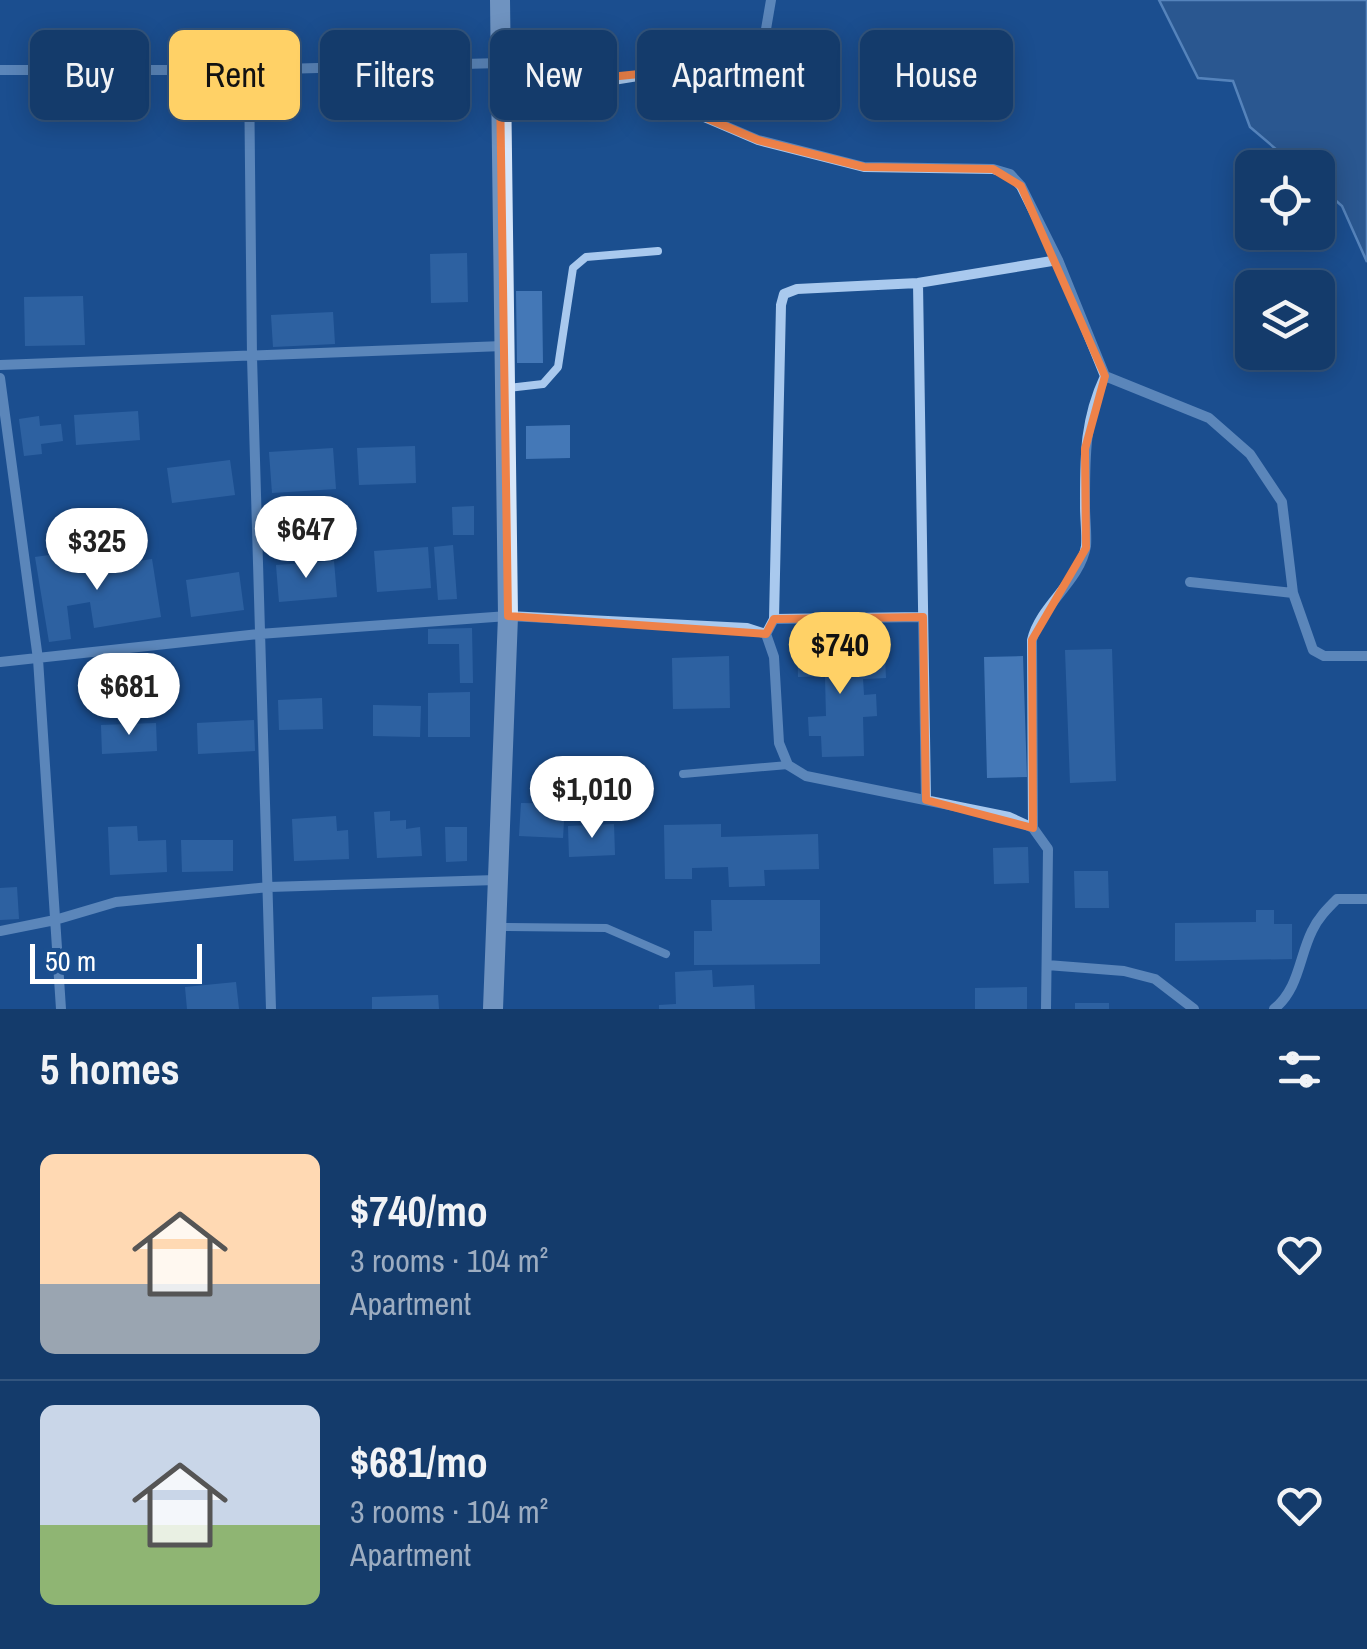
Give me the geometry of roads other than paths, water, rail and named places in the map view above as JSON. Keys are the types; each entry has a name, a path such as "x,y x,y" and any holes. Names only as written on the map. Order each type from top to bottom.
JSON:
{"street":[{"path":"500,0 500,30"},
{"path":"766,30 771,0"},
{"path":"300,69 490,64"},
{"path":"0,70 169,70"},
{"path":"250,120 259,634 272,1009"},
{"path":"493,1009 508,616 500,120"},
{"path":"713,120 758,140 864,167 993,170 1010,174 1021,186 1058,260 1105,376 1209,418 1250,454 1282,502 1292,593 1314,650 1318,654 1367,656"},
{"path":"1046,1009 1048,849 1033,828 1009,817 806,776 788,766 779,743 774,657 766,634 774,619 784,294 797,289 918,283 1058,260"},
{"path":"918,283 926,800"},
{"path":"0,365 503,346"},
{"path":"1033,828 1032,640 1035,625 1086,548 1085,449 1091,406 1105,376"},
{"path":"0,378 38,658 62,1009"},
{"path":"1190,582 1292,593"},
{"path":"0,662 259,634 508,616 747,628 766,634"},
{"path":"774,619 923,617"},
{"path":"0,931 116,902 270,887 496,880"},
{"path":"1274,1009 1285,1001 1310,934 1322,914 1337,899 1367,899"},
{"path":"1047,965 1124,970 1156,979 1194,1009"}],"lane":[{"path":"504,388 542,384 558,367 573,268 586,257 658,250"},
{"path":"683,774 788,766"},
{"path":"494,926 606,928 666,954"}],"water":[{"path":"1159,0 1367,0 1367,262 1342,206 1335,200 1335,150 1277,150 1250,127 1233,81 1198,78"}]}
